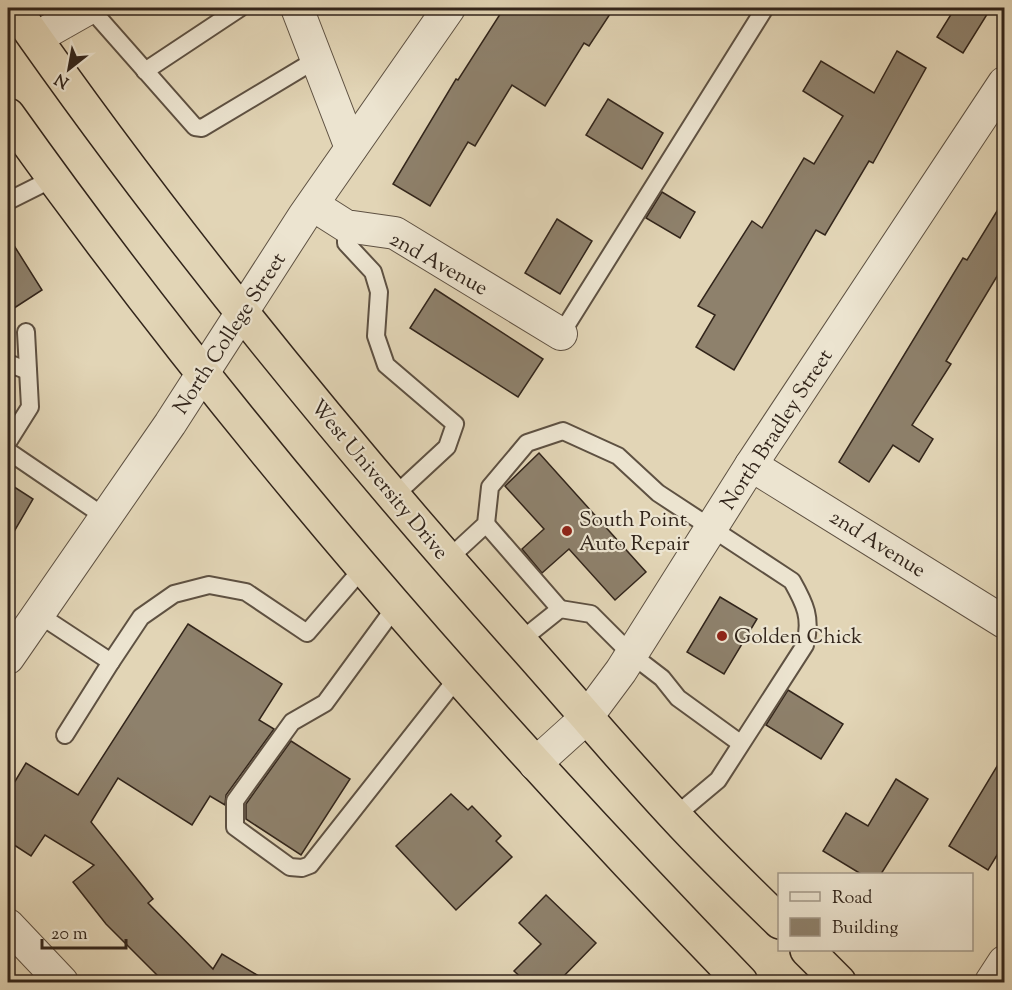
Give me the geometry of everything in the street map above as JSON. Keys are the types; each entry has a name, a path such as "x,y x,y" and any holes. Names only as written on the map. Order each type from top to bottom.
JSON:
{"highway":[{"name":"West University Drive","path":"14,8 242,312 393,497 675,816 778,920"},
{"path":"12,130 54,178 203,375 362,569 535,764 741,982"},
{"path":"808,951 839,982"}],"street":[{"path":"36,38 89,8"},
{"path":"297,8 351,148"},
{"name":"North College Street","path":"8,658 203,375 351,148 449,8"},
{"name":"North Bradley Street","path":"535,764 586,718 632,656 752,465 1005,83"},
{"name":"2nd Avenue","path":"313,205 345,226 395,233 561,334"},
{"name":"2nd Avenue","path":"752,465 1005,622"},
{"path":"8,925 62,982"},
{"path":"991,982 1005,962"}],"lane":[{"path":"89,8 189,123 202,128 317,59"},
{"path":"145,71 240,8"},
{"path":"561,334 765,8"},
{"path":"8,201 54,178"},
{"path":"345,226 346,243 373,272 379,292 376,336 386,365 455,424 447,447 393,497"},
{"path":"8,442 30,407 26,332"},
{"path":"8,363 28,371"},
{"path":"447,560 486,524 490,487 527,443 563,431 618,456 658,493 792,581 804,602 810,627 805,645 718,780 675,816"},
{"path":"8,451 105,518"},
{"path":"486,524 560,609 591,614 632,656 662,678 678,698 740,743"},
{"path":"65,735 141,617 174,594 209,585 246,592 307,633 362,569"},
{"path":"396,606 325,703 292,722 235,801 236,827 290,867 302,868 310,865 458,677"},
{"path":"520,641 560,609"},
{"path":"38,614 111,662"}],"building":[{"path":"504,8 614,8 589,46 584,43 545,106 512,85 475,146 468,142 430,206 393,184 456,79 458,80"},
{"path":"955,8 991,8 963,53 937,37"},
{"path":"897,51 926,68 873,163 869,161 825,235 816,230 734,370 696,347 715,315 698,306 752,221 762,228 804,158 814,164 843,116 803,91 821,61 874,93"},
{"path":"608,99 663,133 642,169 586,135"},
{"path":"662,192 695,212 680,238 646,218"},
{"path":"1005,198 1005,263 946,361 951,364 912,425 933,439 919,462 893,445 869,482 839,462 963,258 967,260"},
{"path":"557,219 592,241 560,294 525,273"},
{"path":"8,236 42,290 8,312"},
{"path":"435,289 543,359 518,397 410,328"},
{"path":"539,453 646,572 615,600 569,549 542,573 522,549 544,529 505,486"},
{"path":"8,483 33,499 8,542"},
{"name":"Golden Chick","path":"720,597 757,619 724,674 687,652"},
{"path":"188,624 282,684 259,720 274,729 226,795 225,805 210,796 192,825 118,778 91,822 153,899 148,903 213,969 222,954 269,982 164,982 106,924 73,882 94,865 45,835 31,856 8,841 8,793 26,763 78,795"},
{"path":"788,690 843,724 821,759 766,725"},
{"path":"291,741 350,779 301,855 246,819 246,804"},
{"path":"1005,753 1005,842 988,870 949,846"},
{"path":"896,779 928,799 882,873 859,873 823,851 846,813 868,826"},
{"path":"451,794 468,810 472,806 501,836 496,841 512,857 456,910 396,846"},
{"path":"546,895 596,943 558,982 526,982 514,971 541,944 519,923"}],"place":[{"name":"South Point Auto Repair","path":"567,531"},
{"name":"Golden Chick","path":"722,636"}]}
